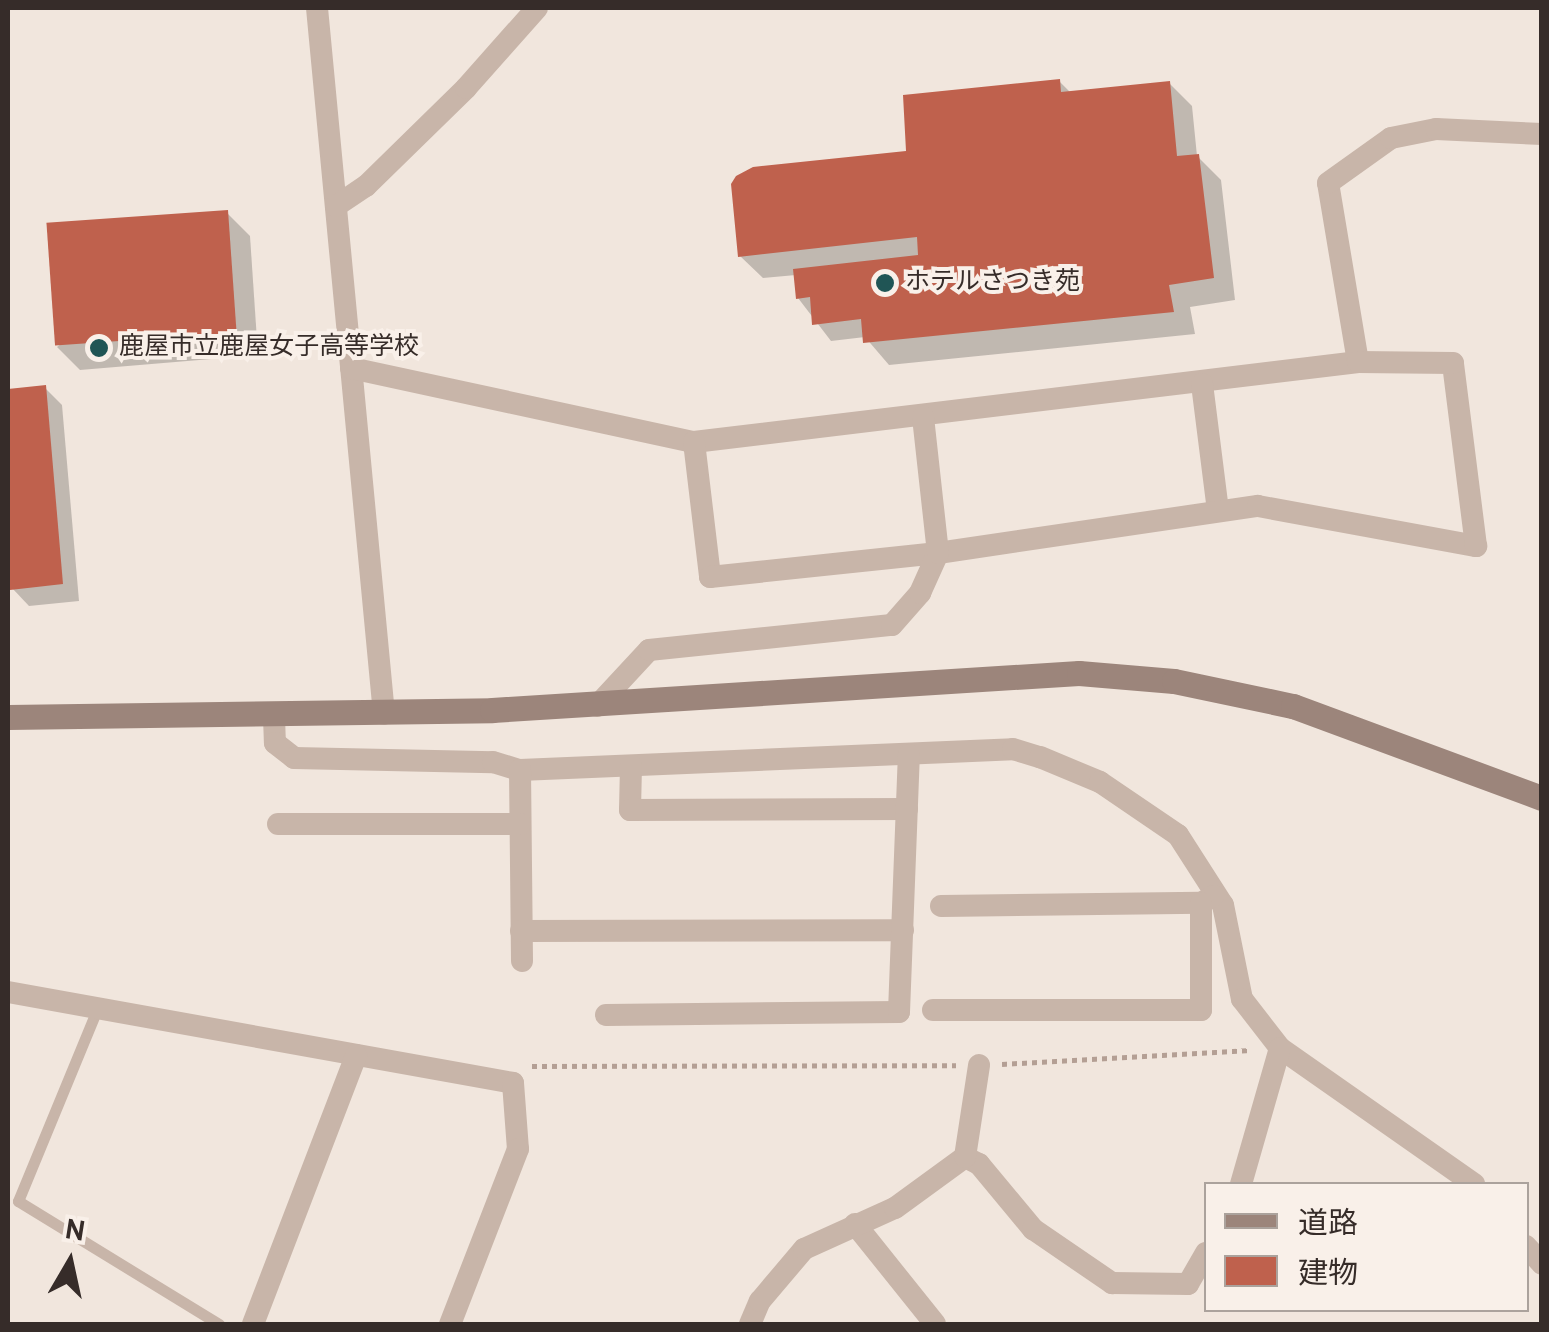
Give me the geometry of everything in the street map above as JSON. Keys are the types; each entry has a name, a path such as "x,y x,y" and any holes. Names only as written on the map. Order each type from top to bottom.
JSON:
{"street":[{"path":"317,8 384,714"},
{"path":"336,206 466,88 537,8"},
{"path":"1358,362 1328,183 1391,138 1436,129 1542,134"},
{"path":"351,368 694,442 922,418 1358,362 1453,364 1476,546 1258,506 938,552 710,577 694,442"},
{"path":"1202,384 1218,511"},
{"path":"598,706 649,650 892,625 920,592 938,552 922,418"},
{"path":"8,717 274,717 598,706 960,676 1078,673 1174,682 1293,706 1542,798"},
{"path":"274,717 275,743 294,758 493,762 520,770 1013,749 1100,782 1178,835 1208,899 1242,999 1280,1048 1471,1182"},
{"path":"606,1015 899,1012 909,754"},
{"path":"631,766 630,810 907,809"},
{"path":"520,770 522,961"},
{"path":"278,824 520,824"},
{"path":"942,906 1208,899"},
{"path":"933,1010 1201,1010 1208,899"},
{"path":"521,930 902,930"},
{"path":"8,992 513,1083 518,1149 450,1324"},
{"path":"1243,1182 1280,1048"},
{"path":"253,1324 356,1056"},
{"path":"750,1324 760,1300 804,1249 895,1208 965,1157 978,1066"},
{"path":"965,1157 979,1164 1033,1229 1112,1283 1188,1284 1204,1256"},
{"path":"855,1224 936,1324"}],"lane":[{"path":"98,1007 18,1202 219,1324"}],"path":[{"path":"513,1083 525,1066 978,1066 1280,1048"}],"building":[{"path":"1060,79 1061,92 1170,81 1177,156 1199,154 1214,278 1169,285 1174,312 863,343 861,319 812,325 810,297 796,299 793,269 918,255 917,237 738,257 731,184 736,176 753,167 906,151 903,95"},
{"path":"228,210 237,333 55,345 46,223"},
{"path":"46,385 63,584 10,590 8,389"}],"place":[{"name":"ホテルさつき苑","path":"885,283"},
{"name":"鹿屋市立鹿屋女子高等学校","path":"99,348"}]}
